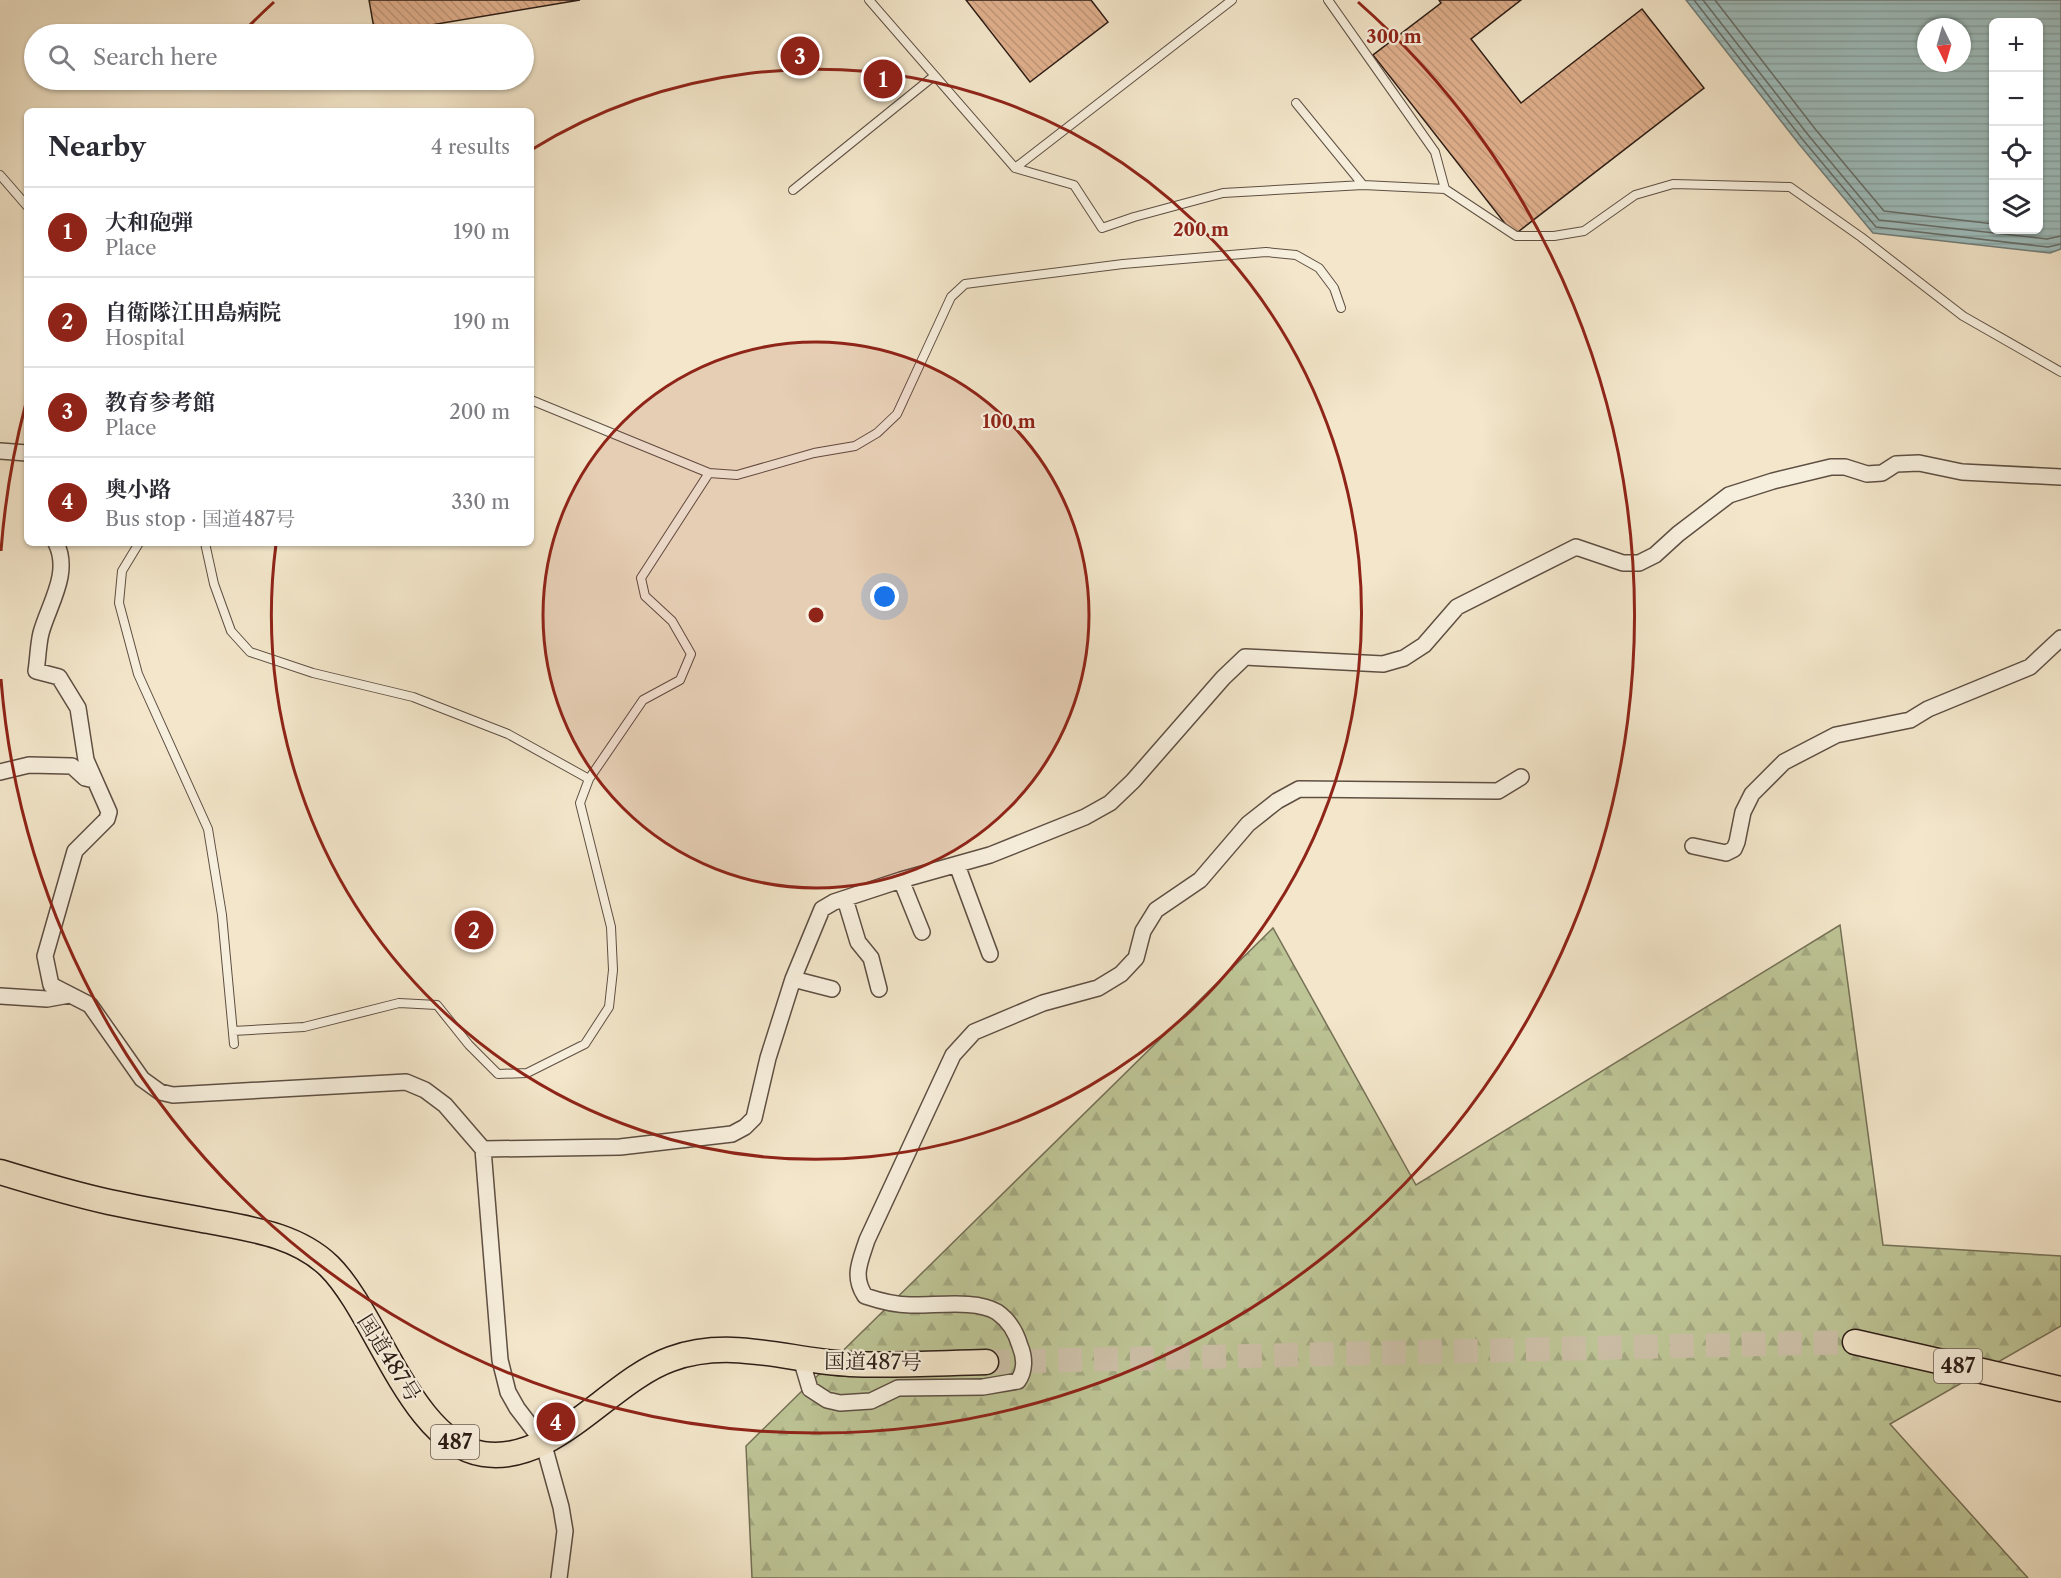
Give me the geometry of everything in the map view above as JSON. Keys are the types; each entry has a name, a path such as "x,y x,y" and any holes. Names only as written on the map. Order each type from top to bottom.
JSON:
{"highway":[{"name":"国道487号","path":"0,1172 108,1201 271,1233 297,1244 328,1265 344,1284 414,1401 434,1425 467,1450 485,1454 507,1453 543,1442 637,1375 670,1359 703,1350 738,1349 850,1364 986,1362"},
{"name":"487","path":"1855,1342 2061,1389"}],"street":[{"path":"0,451 24,453"},
{"path":"483,1149 620,1148 732,1134 745,1127 754,1118 768,1058 793,979 822,909 900,880 990,855 1084,817 1110,803 1223,678 1245,657 1383,664 1404,658 1424,645 1457,607 1576,547 1623,563 1639,563 1655,555 1678,534 1729,495 1773,481 1831,467 1867,474 1882,473 1896,464 1919,464 1962,472 2061,477"},
{"path":"58,546 62,555 57,593 41,634 36,671 59,677 78,708 86,760 109,812 107,819 75,851 45,957 51,986 90,1005 142,1079 159,1092 173,1095 406,1082 425,1090 445,1106 483,1149 500,1360 508,1392 517,1408 543,1442 561,1507 565,1531 560,1578"},
{"path":"1693,846 1726,854 1734,849 1743,812 1752,794 1784,762 1836,735 1910,720 1938,705 2030,667 2061,638"},
{"path":"0,772 29,765 72,766 85,778 94,780"},
{"path":"801,1359 810,1389 827,1400 840,1403 871,1401 898,1388 983,1387 1018,1381 1024,1373 1022,1350 1013,1327 997,1312 974,1305 908,1305 882,1302 865,1296 858,1285 858,1268 867,1240 953,1055 974,1032 1043,1003 1098,988 1121,974 1136,958 1143,932 1156,910 1200,880 1248,824 1276,801 1299,789 1498,791 1521,777"},
{"path":"957,865 990,954"},
{"path":"900,880 922,932"},
{"path":"845,899 858,942 871,958 879,989"},
{"path":"793,979 832,989"},
{"path":"0,996 47,999 69,995"}],"lane":[{"path":"869,0 1015,168 1074,185 1102,228 1223,194 1363,185 1446,189 1516,236 1554,236 1584,231 1635,195 1673,183 1790,187 1861,237 1963,316 2061,372"},
{"path":"1015,168 1232,0"},
{"path":"1328,0 1435,152 1446,189"},
{"path":"793,190 934,76"},
{"path":"1296,103 1363,185"},
{"path":"0,175 24,203"},
{"path":"534,401 709,473 737,475 814,453 855,446 877,433 897,414 951,297 964,284 1123,264 1266,252 1296,255 1319,268 1334,288 1341,308"},
{"path":"233,1031 304,1027 399,1003 438,1005 469,1045 498,1074 527,1073 585,1044 609,1007 613,970 611,927 580,803 589,779 643,700 680,680 691,654 672,621 645,596 641,578 709,473"},
{"path":"137,546 122,571 119,603 138,674 208,829 222,915 234,1044"},
{"path":"206,546 214,584 231,631 250,652 313,673 413,697 508,734 589,779"}],"green space":[{"path":"1840,925 1883,1245 2061,1256 2061,1326 1890,1424 2028,1578 752,1578 746,1446 1273,928 1416,1185"}],"water":[{"path":"1686,0 2061,0 2061,249 2050,253 1873,233 1799,144"}],"building":[{"path":"369,0 580,0 435,24 373,24"},
{"path":"966,0 1091,0 1108,22 1030,82"},
{"path":"1439,0 1521,0 1471,39 1521,103 1642,9 1704,88 1514,235 1373,55 1441,3"}],"tunnel":[{"path":"986,1362 1855,1342"}],"place":[{"name":"教育参考館","path":"800,56"},
{"name":"大和砲弾","path":"883,79"},
{"name":"自衛隊江田島病院","path":"474,930"},
{"name":"奥小路","path":"556,1422"}]}
